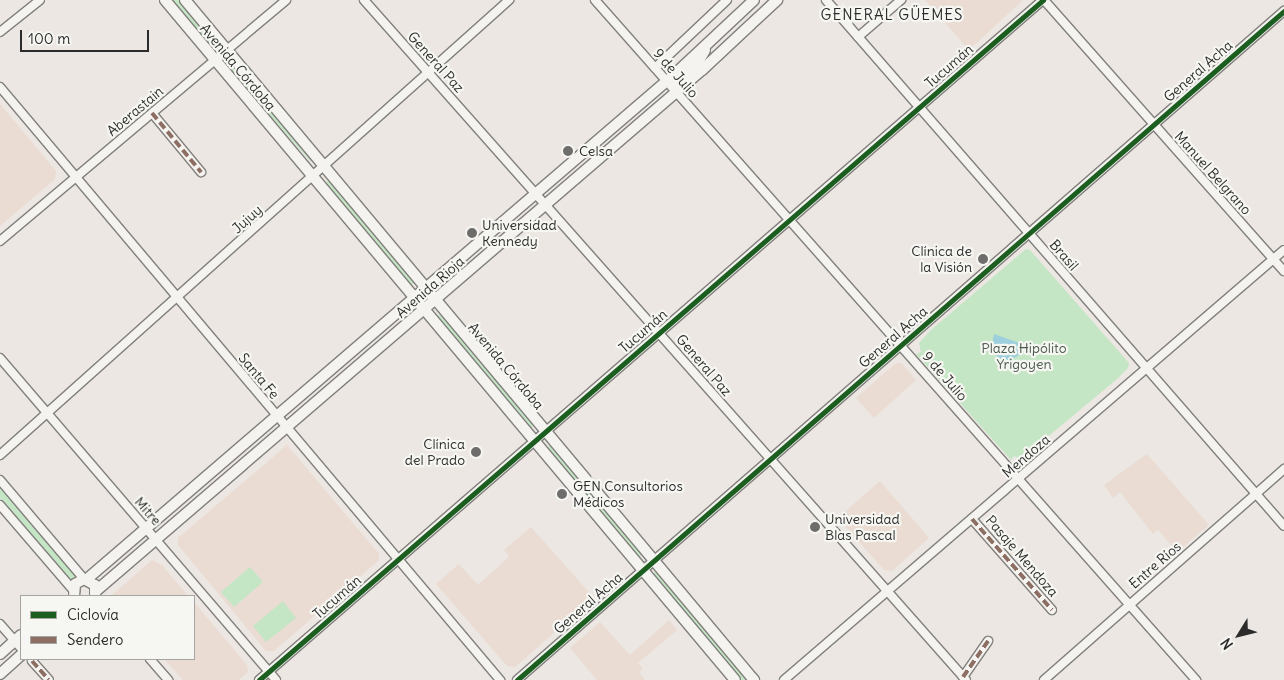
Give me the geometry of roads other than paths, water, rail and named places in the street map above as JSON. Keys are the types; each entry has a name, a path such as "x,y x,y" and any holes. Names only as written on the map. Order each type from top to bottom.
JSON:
{"main road":[{"name":"Avenida Córdoba","path":"165,0 735,680"},
{"name":"Avenida Córdoba","path":"185,0 754,680"},
{"name":"Avenida Rioja","path":"72,593 77,582 85,579 146,528 426,288 706,46 754,0"},
{"path":"764,12 768,0"},
{"name":"Avenida Rioja","path":"96,595 156,540 676,93 776,0"},
{"path":"676,93 677,83 700,60 706,46"},
{"path":"85,579 93,582 96,595"},
{"path":"0,654 19,642"},
{"path":"0,674 20,657"}],"street":[{"path":"0,32 40,0"},
{"name":"Aberastain","path":"0,240 286,0"},
{"name":"General Paz","path":"364,0 965,678"},
{"name":"Jujuy","path":"0,455 178,299 509,0"},
{"name":"9 de Julio","path":"595,0 1196,680"},
{"path":"655,68 728,0"},
{"name":"Brasil","path":"826,0 1284,526"},
{"path":"858,37 901,0"},
{"name":"Tucumán","path":"258,680 1044,0"},
{"name":"Manuel Belgrano","path":"1044,0 1284,271"},
{"name":"General Acha","path":"517,680 1284,11"},
{"name":"Santa Fe","path":"0,87 500,680"},
{"path":"152,113 201,172"},
{"name":"Mendoza","path":"784,680 1284,250"},
{"name":"Mitre","path":"0,358 276,680"},
{"name":"Entre Ríos","path":"1044,680 1284,469"},
{"path":"0,480 85,579"},
{"path":"0,505 72,593"},
{"name":"Pasaje Mendoza","path":"972,519 1052,610"},
{"path":"0,624 19,642"},
{"path":"965,678 988,641"},
{"path":"151,660 168,680"},
{"path":"32,661 49,680"}],"water":[{"path":"994,334 1022,344 1018,356 1007,361 998,358 991,349"}],"place":[{"name":"Celsa","path":"568,151"},
{"name":"Universidad Kennedy","path":"472,233"},
{"name":"Clínica de la Visión","path":"983,259"},
{"name":"Clínica del Prado","path":"476,452"},
{"name":"GEN Consultorios Médicos","path":"562,494"},
{"name":"Universidad Blas Pascal","path":"815,527"}],"district":[{"name":"GENERAL GÜEMES","path":"892,15"}],"park label":[{"name":"Plaza Hipólito Yrigoyen","path":"1024,356"}]}
